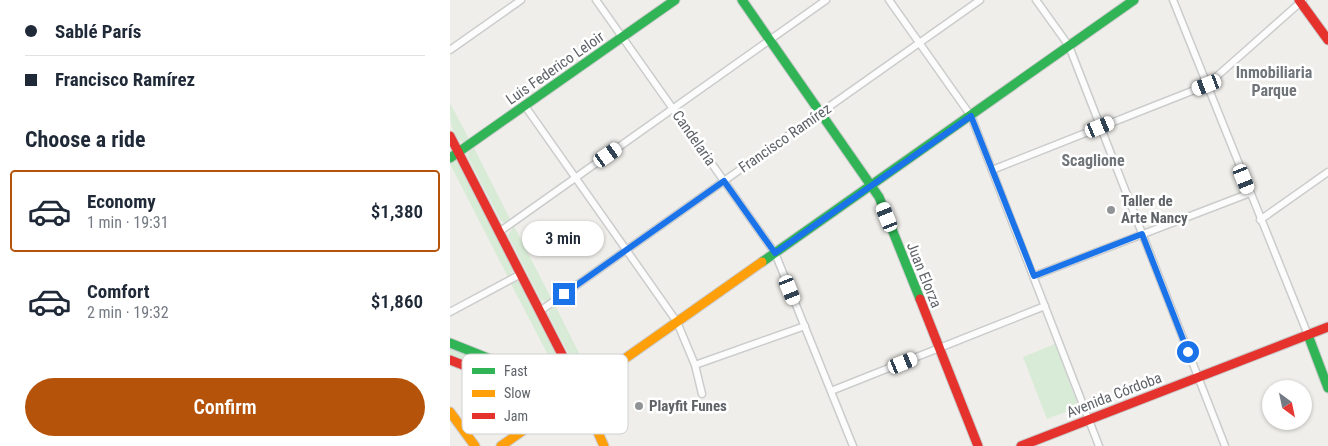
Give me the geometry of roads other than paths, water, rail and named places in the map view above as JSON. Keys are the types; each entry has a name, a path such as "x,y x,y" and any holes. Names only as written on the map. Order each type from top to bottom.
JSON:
{"main road":[{"name":"Luis Federico Leloir","path":"450,158 675,0"},
{"name":"Juan Elorza","path":"742,0 878,197 978,446"},
{"path":"628,356 1134,0"},
{"path":"1301,1 1328,40"},
{"path":"450,136 560,354"},
{"name":"Avenida Córdoba","path":"1021,446 1328,327"},
{"path":"1308,335 1328,388"},
{"path":"450,343 479,354"},
{"path":"450,360 462,365"},
{"path":"450,412 462,428"},
{"path":"466,434 475,446"},
{"path":"501,446 518,434"},
{"path":"598,434 604,446"}],"street":[{"path":"450,50 521,0"},
{"name":"Candelaria","path":"596,0 775,253 853,446"},
{"path":"499,232 826,0"},
{"path":"889,0 971,116 1099,446"},
{"name":"Francisco Ramírez","path":"540,311 980,0"},
{"path":"1036,0 1069,46 1225,446"},
{"path":"1173,0 1260,220 1308,335"},
{"path":"992,170 1207,85 1301,1"},
{"path":"525,106 677,322 695,365 702,394"},
{"path":"1260,220 1328,172"},
{"path":"1034,276 1250,193"},
{"path":"450,312 521,274"},
{"path":"831,391 1045,306"},
{"path":"695,365 805,326"}],"waterway":[{"path":"450,348 465,354"}],"place":[{"name":"Taller de Arte Nancy","path":"1111,210"},
{"name":"Playfit Funes","path":"639,406"}],"district":[{"name":"Inmobiliaria Parque","path":"1274,81"},
{"name":"Scaglione","path":"1093,160"}]}
